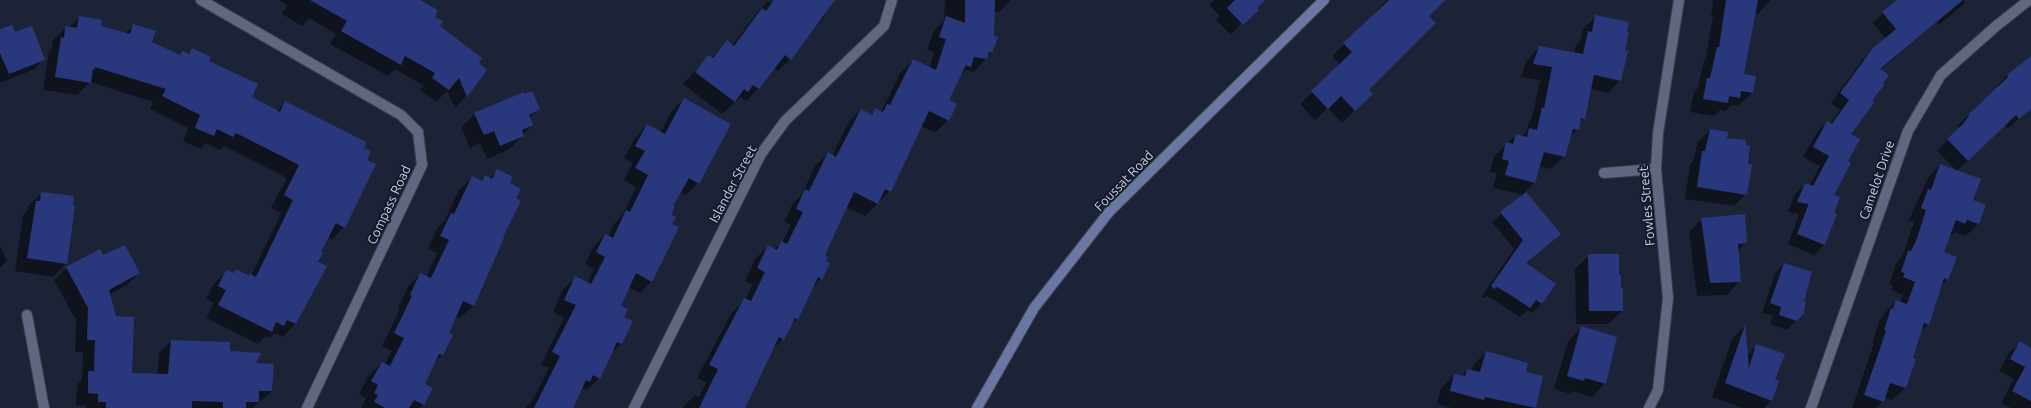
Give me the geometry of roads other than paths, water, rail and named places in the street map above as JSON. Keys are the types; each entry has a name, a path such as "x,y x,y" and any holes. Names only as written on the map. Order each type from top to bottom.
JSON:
{"main road":[{"name":"Foussat Road","path":"977,408 1034,308 1109,212 1324,0"}],"street":[{"name":"Compass Road","path":"201,0 401,115 418,132 422,165 306,408"},
{"name":"Islander Street","path":"634,408 761,154 785,121 884,26 892,0"},
{"name":"Fowles Street","path":"1653,407 1658,390 1668,298 1656,169 1658,133 1679,0"},
{"name":"Camelot Drive","path":"1812,408 1908,131 1941,75 1995,27 2029,0"},
{"path":"1604,173 1656,169"},
{"path":"27,315 44,408"}]}
